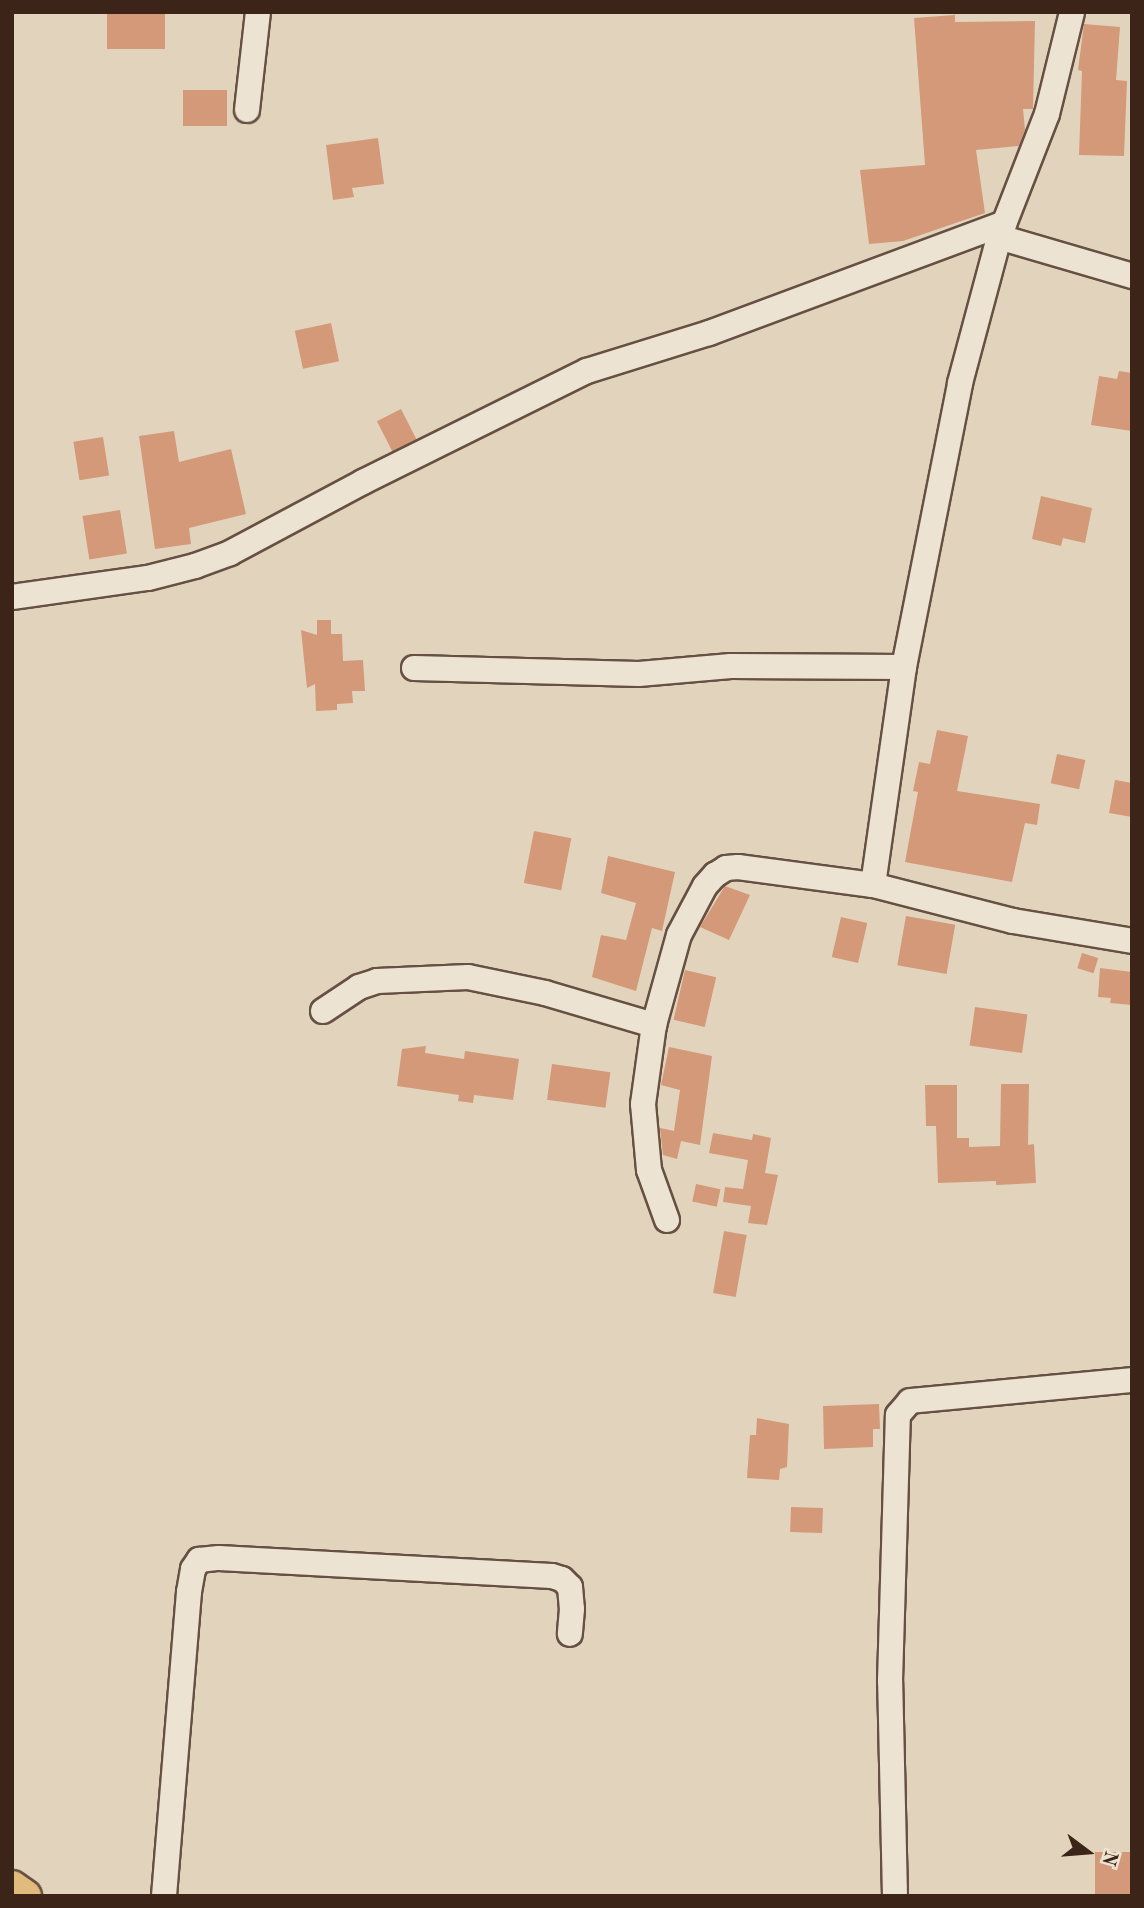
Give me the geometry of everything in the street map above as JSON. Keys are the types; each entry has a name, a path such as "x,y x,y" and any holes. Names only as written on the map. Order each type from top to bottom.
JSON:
{"main road":[{"path":"12,1887 25,1896"}],"street":[{"path":"247,110 258,12"},
{"path":"873,885 904,667 960,383 1001,230 1047,114 1072,12"},
{"path":"12,597 148,578 195,566 230,553 363,482 587,371 709,333 1001,230 1132,276"},
{"path":"414,668 639,674 731,666 904,667"},
{"path":"667,1220 649,1170 643,1104 654,1026 679,935 705,886 726,868 738,867 873,885 1013,921 1132,941"},
{"path":"323,1011 359,987 377,981 468,977 545,993 654,1026"},
{"path":"895,1896 890,1681 898,1415 910,1401 1132,1380"},
{"path":"164,1896 189,1592 192,1569 200,1560 219,1558 552,1576 562,1579 570,1587 570,1634"}],"building":[{"path":"107,12 165,12 165,49 107,49"},
{"path":"955,15 955,22 1035,21 1033,109 1023,109 1025,130 1019,146 976,150 985,213 903,241 869,244 860,170 925,165 914,18"},
{"path":"1084,24 1120,27 1116,80 1127,81 1124,156 1079,155 1082,71 1078,70"},
{"path":"183,90 227,90 227,126 183,126"},
{"path":"378,138 384,184 352,188 354,197 333,200 326,145"},
{"path":"331,323 339,361 303,369 295,331"},
{"path":"1119,371 1132,373 1132,431 1091,425 1099,376 1117,379"},
{"path":"401,409 416,439 392,452 377,421"},
{"path":"174,431 179,462 231,449 246,514 189,528 191,544 155,549 139,436"},
{"path":"103,437 109,476 79,480 73,442"},
{"path":"1041,496 1092,508 1085,543 1063,538 1061,546 1032,539"},
{"path":"120,510 127,553 89,559 82,516"},
{"path":"317,620 331,620 331,634 342,634 343,661 363,660 365,691 352,691 353,703 337,704 337,710 316,711 315,684 307,688 301,630 317,635"},
{"path":"937,730 968,736 957,791 1040,804 1037,825 1025,823 1012,882 905,862 918,792 913,791 919,762 930,764"},
{"path":"1057,754 1085,760 1079,789 1051,783"},
{"path":"1115,780 1132,783 1132,817 1109,813"},
{"path":"534,831 571,838 561,890 524,883"},
{"path":"608,856 675,872 662,931 652,928 636,991 592,977 601,935 626,940 636,903 601,893"},
{"path":"725,886 750,895 729,940 700,927"},
{"path":"906,916 955,925 947,974 897,965"},
{"path":"841,917 867,923 858,963 832,957"},
{"path":"1082,953 1098,958 1094,973 1077,968"},
{"path":"1100,968 1132,972 1132,1005 1110,1003 1111,998 1098,997"},
{"path":"685,970 716,977 705,1027 674,1020"},
{"path":"975,1007 1027,1014 1022,1053 970,1046"},
{"path":"426,1046 425,1053 464,1059 465,1051 519,1059 513,1100 474,1095 473,1103 458,1101 459,1095 397,1086 402,1049"},
{"path":"669,1047 712,1056 700,1145 681,1141 677,1159 663,1155 660,1128 674,1131 680,1090 661,1085"},
{"path":"552,1064 610,1072 605,1108 547,1100"},
{"path":"1001,1084 1029,1084 1028,1145 1034,1144 1036,1183 938,1183 936,1126 926,1126 925,1085 957,1085 957,1138 969,1138 969,1147 1000,1146"},
{"path":"713,1133 752,1140 753,1134 771,1138 765,1173 778,1175 767,1225 748,1223 751,1206 723,1202 725,1187 743,1189 748,1160 709,1153"},
{"path":"696,1184 720,1189 717,1207 692,1202"},
{"path":"724,1231 747,1235 736,1297 713,1293"},
{"path":"879,1404 880,1429 873,1429 873,1447 824,1449 823,1406"},
{"path":"757,1418 789,1424 787,1467 780,1469 779,1480 747,1478 750,1435 756,1435"},
{"path":"791,1507 823,1508 822,1533 790,1532"},
{"path":"1095,1852 1132,1852 1132,1896 1095,1896"}]}
